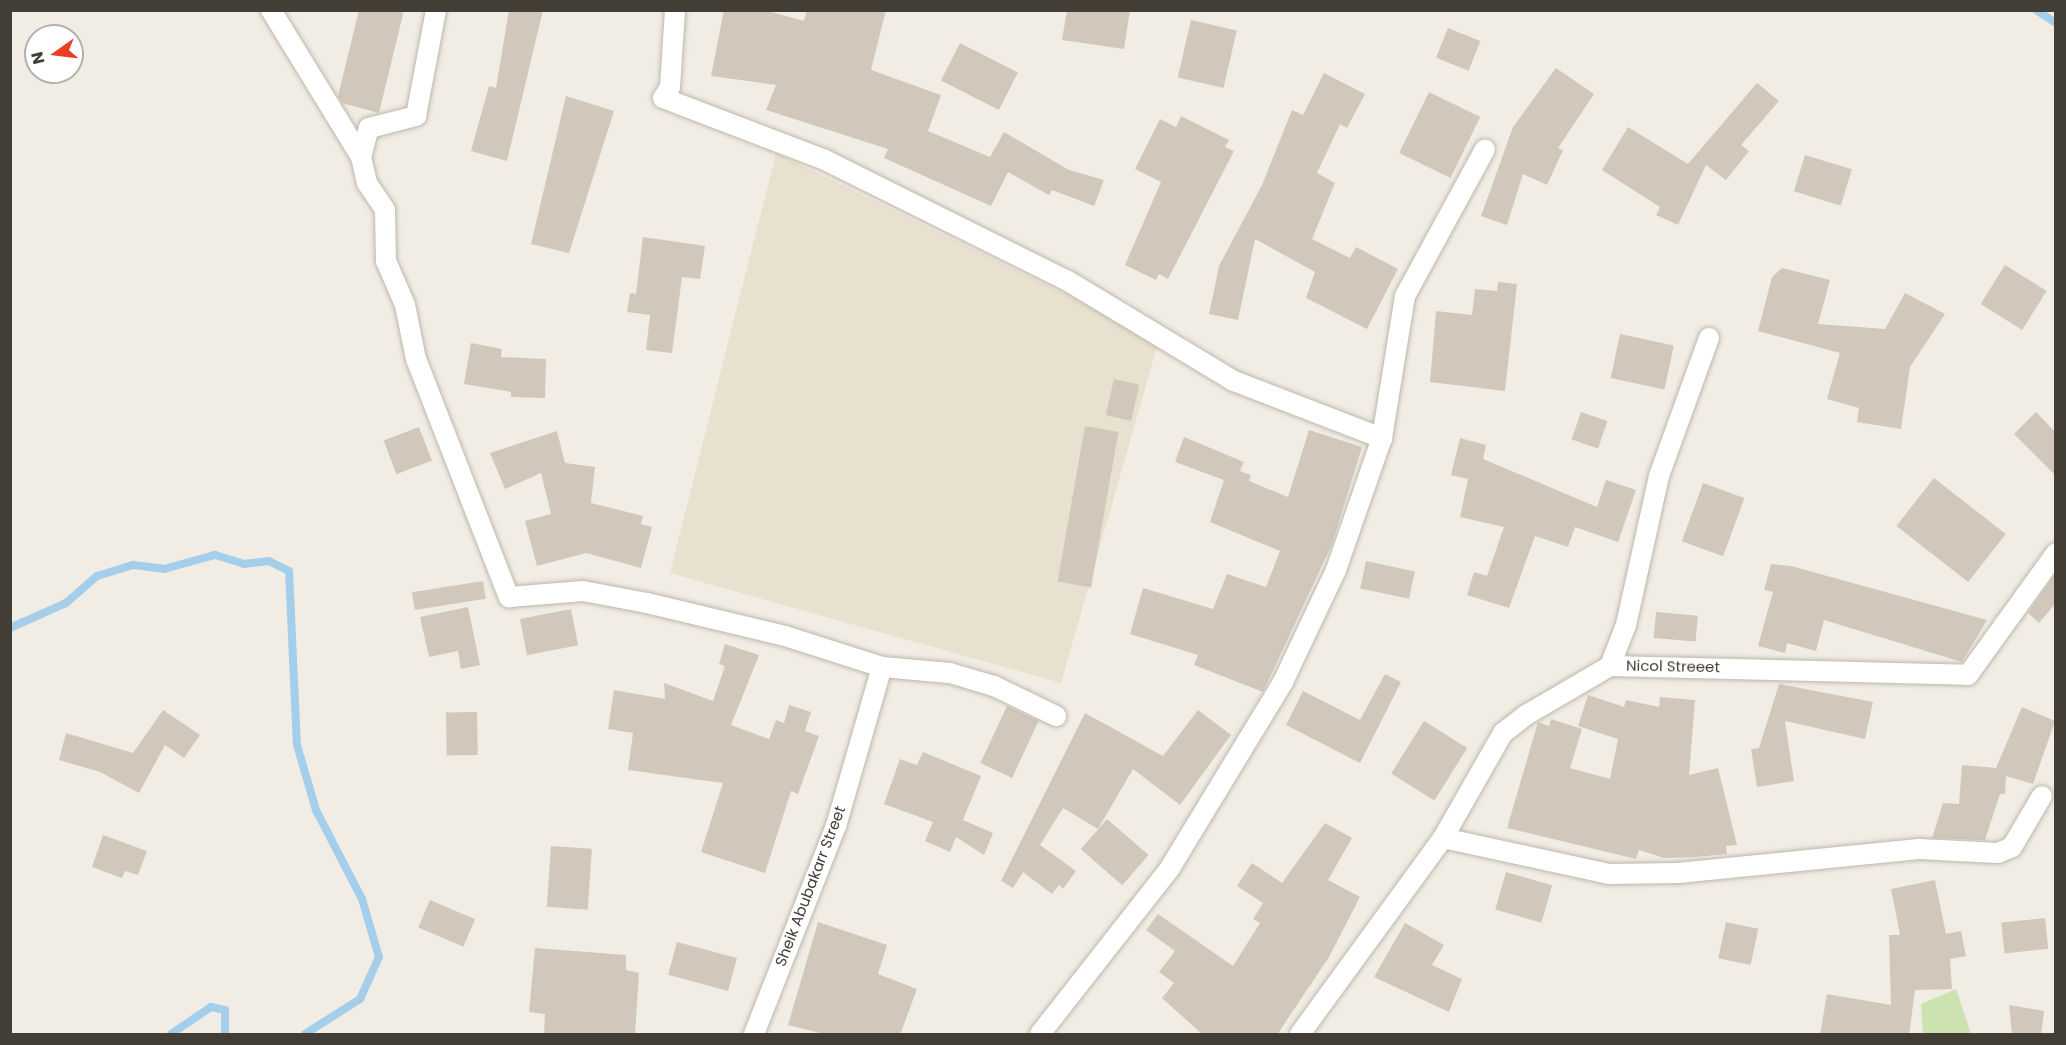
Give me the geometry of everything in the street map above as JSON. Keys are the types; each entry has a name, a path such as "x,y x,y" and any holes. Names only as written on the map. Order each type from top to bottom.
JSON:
{"street":[{"path":"271,10 361,157 367,183 385,210 386,261 405,305 416,359 509,597 583,591 785,636 882,667 950,673 994,686 1056,716"},
{"path":"361,157 369,128 417,116 436,10"},
{"path":"675,10 670,87 663,99 825,160 947,218 1165,336 1234,381 1382,438"},
{"path":"1040,1035 1170,868 1240,759 1331,579 1382,438 1405,296 1485,149"},
{"path":"1610,666 1626,625 1659,476 1709,338"},
{"name":"Nicol Streeet","path":"1300,1035 1443,838 1503,733 1610,666 1968,675 2055,553"},
{"name":"Sheik Abubakarr Street","path":"754,1035 836,826 882,667"},
{"path":"1443,838 1609,874 1678,873 1918,849 1998,853 2012,848 2042,796"}],"shaded area":[{"path":"776,153 1159,340 1061,683 670,573"}],"green space":[{"path":"1956,989 1971,1034 1923,1034 1921,1004"}],"building":[{"path":"359,10 404,10 379,113 342,103 338,96"},
{"path":"509,10 543,10 507,161 471,151 489,86 496,88"},
{"path":"724,10 764,10 804,21 807,10 886,10 871,70 941,95 928,131 990,157 1004,132 1069,170 1104,180 1094,206 1052,190 1049,195 1008,172 991,206 884,158 888,149 766,110 776,85 711,76"},
{"path":"1067,10 1130,10 1124,49 1062,40"},
{"path":"1191,20 1237,31 1224,88 1178,77"},
{"path":"1448,28 1480,41 1468,71 1436,58"},
{"path":"960,43 1018,73 999,110 941,80"},
{"path":"1556,68 1594,94 1558,148 1563,150 1547,185 1523,174 1507,225 1481,216 1513,127"},
{"path":"1324,73 1365,94 1347,128 1340,124 1317,173 1335,183 1312,239 1350,258 1356,247 1398,269 1367,329 1306,298 1315,272 1255,239 1238,320 1209,314 1219,266 1262,185 1292,110 1303,115"},
{"path":"1757,83 1779,101 1741,145 1749,151 1726,180 1706,165 1678,225 1656,215 1660,207 1602,170 1628,127 1688,164"},
{"path":"1429,92 1480,117 1450,178 1399,153"},
{"path":"566,96 614,111 569,253 531,244"},
{"path":"1181,116 1229,140 1225,147 1234,151 1168,279 1159,274 1156,280 1125,265 1161,182 1135,169 1160,119 1176,127"},
{"path":"1805,155 1852,169 1841,206 1794,191"},
{"path":"643,237 705,246 700,279 682,277 672,353 646,350 650,315 627,312 630,293 636,294"},
{"path":"2005,265 2047,291 2022,330 1981,304"},
{"path":"1782,268 1830,280 1818,324 1885,329 1905,293 1945,314 1910,367 1901,429 1857,422 1859,408 1827,399 1840,353 1758,331 1772,277"},
{"path":"1498,282 1517,284 1505,391 1430,382 1436,311 1472,315 1475,289 1497,291"},
{"path":"1620,334 1674,345 1664,389 1611,378"},
{"path":"471,343 502,349 501,357 546,359 545,398 511,397 511,392 464,384"},
{"path":"1114,379 1139,385 1131,421 1106,415"},
{"path":"1581,412 1607,421 1598,449 1572,439"},
{"path":"2036,412 2055,432 2055,475 2014,434"},
{"path":"1085,426 1118,432 1091,588 1058,582"},
{"path":"419,427 432,461 396,474 384,441"},
{"path":"1309,430 1362,447 1332,544 1263,692 1194,665 1198,655 1130,634 1143,588 1213,609 1227,574 1266,587 1280,551 1210,522 1224,480 1175,462 1184,437 1244,462 1240,471 1251,475 1249,481 1288,497"},
{"path":"557,431 565,463 595,467 591,503 643,516 641,524 652,527 641,568 586,553 537,566 525,521 551,514 541,473 505,489 490,453"},
{"path":"1460,438 1486,445 1483,459 1597,507 1606,480 1636,490 1618,542 1575,527 1568,547 1535,536 1509,608 1467,595 1474,572 1487,576 1504,527 1460,517 1468,479 1451,475"},
{"path":"1934,478 2006,534 1968,582 1896,526"},
{"path":"1703,483 1744,498 1723,556 1682,541"},
{"path":"1366,561 1415,571 1409,599 1360,588"},
{"path":"1771,564 1791,566 1987,620 1962,662 1824,620 1816,651 1787,643 1785,653 1758,646 1773,592 1764,590"},
{"path":"2055,574 2055,604 2039,623 2028,613"},
{"path":"483,581 486,599 415,610 412,592"},
{"path":"468,607 480,665 461,669 458,651 429,657 420,617"},
{"path":"571,609 578,645 527,655 520,619"},
{"path":"1656,612 1698,616 1696,642 1654,638"},
{"path":"725,644 759,655 731,725 769,739 776,720 784,723 789,705 811,712 805,731 819,736 798,794 791,791 765,873 701,852 723,783 628,770 633,733 608,729 614,690 665,699 664,683 713,701 725,666 719,664"},
{"path":"1385,674 1401,682 1360,763 1286,725 1303,691 1360,720"},
{"path":"1779,684 1873,702 1865,739 1785,721 1794,781 1757,787 1751,749 1759,748"},
{"path":"1588,695 1624,707 1626,700 1659,707 1660,697 1695,700 1689,775 1718,768 1737,845 1726,846 1727,854 1695,857 1664,858 1639,850 1636,859 1507,828 1538,722 1549,726 1551,719 1582,729 1570,768 1610,779 1618,739 1578,726"},
{"path":"1007,706 1039,721 1012,778 980,763"},
{"path":"2022,707 2055,721 2033,784 2006,776 2005,794 2000,794 1985,840 1932,838 1943,803 1959,804 1962,765 1996,768"},
{"path":"163,710 200,735 184,758 165,745 139,793 100,772 59,760 66,733 133,753"},
{"path":"1198,710 1231,735 1180,805 1133,769 1098,829 1063,808 1040,845 1076,871 1063,889 1059,885 1052,894 1023,872 1013,888 1001,881 1085,713 1163,756"},
{"path":"477,712 478,755 447,756 446,713"},
{"path":"1424,721 1467,748 1434,801 1391,774"},
{"path":"923,752 981,776 963,820 993,833 984,855 956,837 950,852 925,841 933,822 884,804 900,759 917,765"},
{"path":"1107,819 1149,855 1122,885 1081,849"},
{"path":"1325,823 1352,838 1328,880 1360,897 1329,957 1277,1035 1203,1035 1162,998 1174,983 1159,972 1175,951 1146,930 1158,914 1233,966 1260,923 1253,919 1263,903 1237,886 1252,863 1282,883"},
{"path":"103,835 147,851 138,875 125,871 122,878 92,867"},
{"path":"551,846 592,849 588,910 547,907"},
{"path":"1506,872 1552,885 1541,923 1495,909"},
{"path":"1935,880 1946,934 1961,931 1966,956 1950,959 1952,989 1915,990 1909,1035 1820,1035 1827,994 1891,1005 1889,935 1900,935 1891,889"},
{"path":"430,900 475,919 463,947 418,928"},
{"path":"2045,918 2048,949 2004,953 2001,923"},
{"path":"818,922 887,945 878,974 917,989 900,1035 828,1035 788,1025"},
{"path":"1726,922 1758,929 1751,965 1718,958"},
{"path":"1405,923 1444,945 1432,965 1462,979 1449,1012 1374,977"},
{"path":"677,942 737,958 728,991 668,975"},
{"path":"535,948 626,955 626,970 639,973 635,1035 544,1035 545,1014 529,1012"},
{"path":"2009,1005 2044,1011 2041,1035 2012,1035"}],"waterway":[{"path":"2036,10 2056,23"},
{"path":"10,628 66,603 97,576 133,565 164,569 215,555 244,564 269,561 289,571 297,745 316,810 362,899 379,957 360,999 305,1034"},
{"path":"171,1034 211,1007 225,1010 225,1034"}]}
